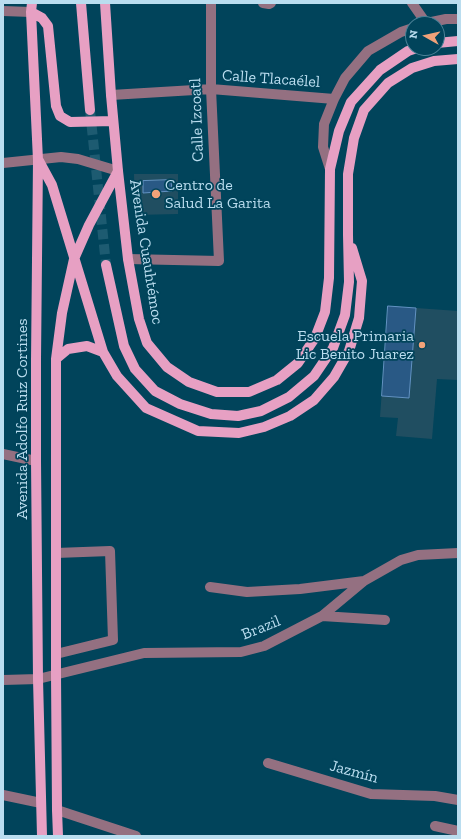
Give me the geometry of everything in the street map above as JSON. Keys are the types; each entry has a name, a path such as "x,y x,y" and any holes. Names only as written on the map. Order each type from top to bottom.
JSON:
{"main road":[{"path":"81,3 90,110"},
{"name":"Avenida Cuauhtémoc","path":"105,3 118,171 128,259 138,319 147,343 166,367 189,382 217,392 249,392 277,380 298,363 315,338 325,312 329,278 330,169 339,131 351,102 380,70 405,53"},
{"path":"32,8 48,26 56,106 60,116 70,122 113,121"},
{"name":"Avenida Adolfo Ruiz Cortines","path":"32,8 38,160 36,461 38,679 42,836"},
{"path":"445,42 458,41"},
{"path":"106,265 124,346 135,369 155,391 180,404 210,414 238,416 261,411 289,397 314,376 333,348 345,315 349,282 348,174 354,138 364,110 388,83 412,68 434,61 458,59"},
{"path":"38,160 52,185 104,352 117,376 146,408 198,431 239,433 264,427 290,416 314,400 334,377 349,351 359,318 362,281 348,235"},
{"path":"58,836 56,674 56,359 62,313 74,259 89,225 118,171"},
{"path":"56,359 68,349 87,346 104,352"}],"street":[{"name":"Calle Izcoatl","path":"128,259 219,260 210,89 211,3"},
{"path":"263,3 270,3"},
{"path":"412,3 420,16"},
{"path":"3,11 32,8"},
{"path":"445,19 458,19"},
{"name":"Avenida Cuauhtémoc","path":"330,169 323,147 324,124 334,99 345,78 368,51 405,31"},
{"name":"Calle Tlacaélel","path":"111,95 210,89 334,99"},
{"path":"3,163 61,157 78,159 118,171"},
{"path":"3,454 36,461"},
{"path":"56,553 110,551 113,640 56,654"},
{"name":"Brazil","path":"5,678 38,679 144,653 241,652 264,646 322,616 364,581 400,560 418,555 458,553"},
{"path":"210,587 247,592 300,589 364,581"},
{"path":"322,616 385,620"},
{"name":"Jazmín","path":"268,763 371,794 435,796 458,800"},
{"path":"3,795 41,803"},
{"path":"57,810 136,836"},
{"path":"435,826 458,831"}],"shaded area":[{"name":"Centro de Salud La Garita","path":"134,174 178,174 178,214 135,215"},
{"name":"Escuela Primaria Lic Benito Juarez","path":"388,306 458,311 458,380 437,379 432,439 396,436 398,418 380,417"}],"building":[{"path":"171,180 172,191 143,193 143,181"},
{"path":"388,306 416,308 409,398 382,396"}],"tunnel":[{"path":"90,110 106,265"}],"place":[{"name":"Centro de Salud La Garita","path":"156,194"},
{"name":"Escuela Primaria Lic Benito Juarez","path":"422,345"}]}
